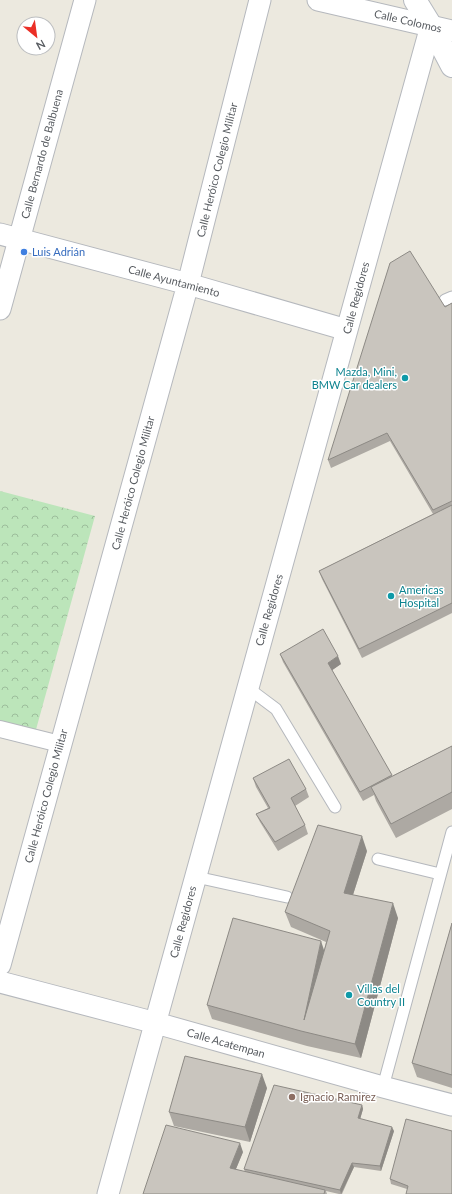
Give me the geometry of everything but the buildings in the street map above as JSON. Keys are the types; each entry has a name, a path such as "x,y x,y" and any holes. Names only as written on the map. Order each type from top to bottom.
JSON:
{"main road":[{"path":"415,0 431,26 452,66"}],"street":[{"name":"Calle Bernardo de Balbuena","path":"0,309 10,237 85,0"},
{"name":"Calle Heróico Colegio Militar","path":"0,965 188,284 260,0"},
{"name":"Calle Colomos","path":"318,0 452,31"},
{"name":"Calle Regidores","path":"108,1194 431,26"},
{"name":"Calle Ayuntamiento","path":"10,237 188,284 347,330"},
{"path":"0,728 60,744"},
{"name":"Calle Acatempan","path":"0,982 156,1023 452,1105"}],"lane":[{"path":"248,688 276,709 334,807"},
{"path":"383,1087 452,832"},
{"path":"378,859 440,874"},
{"path":"196,877 287,897"}],"green space":[{"path":"0,491 95,516 32,744 0,736"}],"place":[{"name":"Luis Adrián","path":"24,252"},
{"name":"Mazda, Mini, BMW Car dealers","path":"405,378"},
{"name":"Americas Hospital","path":"391,596"},
{"name":"Villas del Country II","path":"349,995"},
{"name":"Ignacio Ramirez","path":"292,1097"}]}
